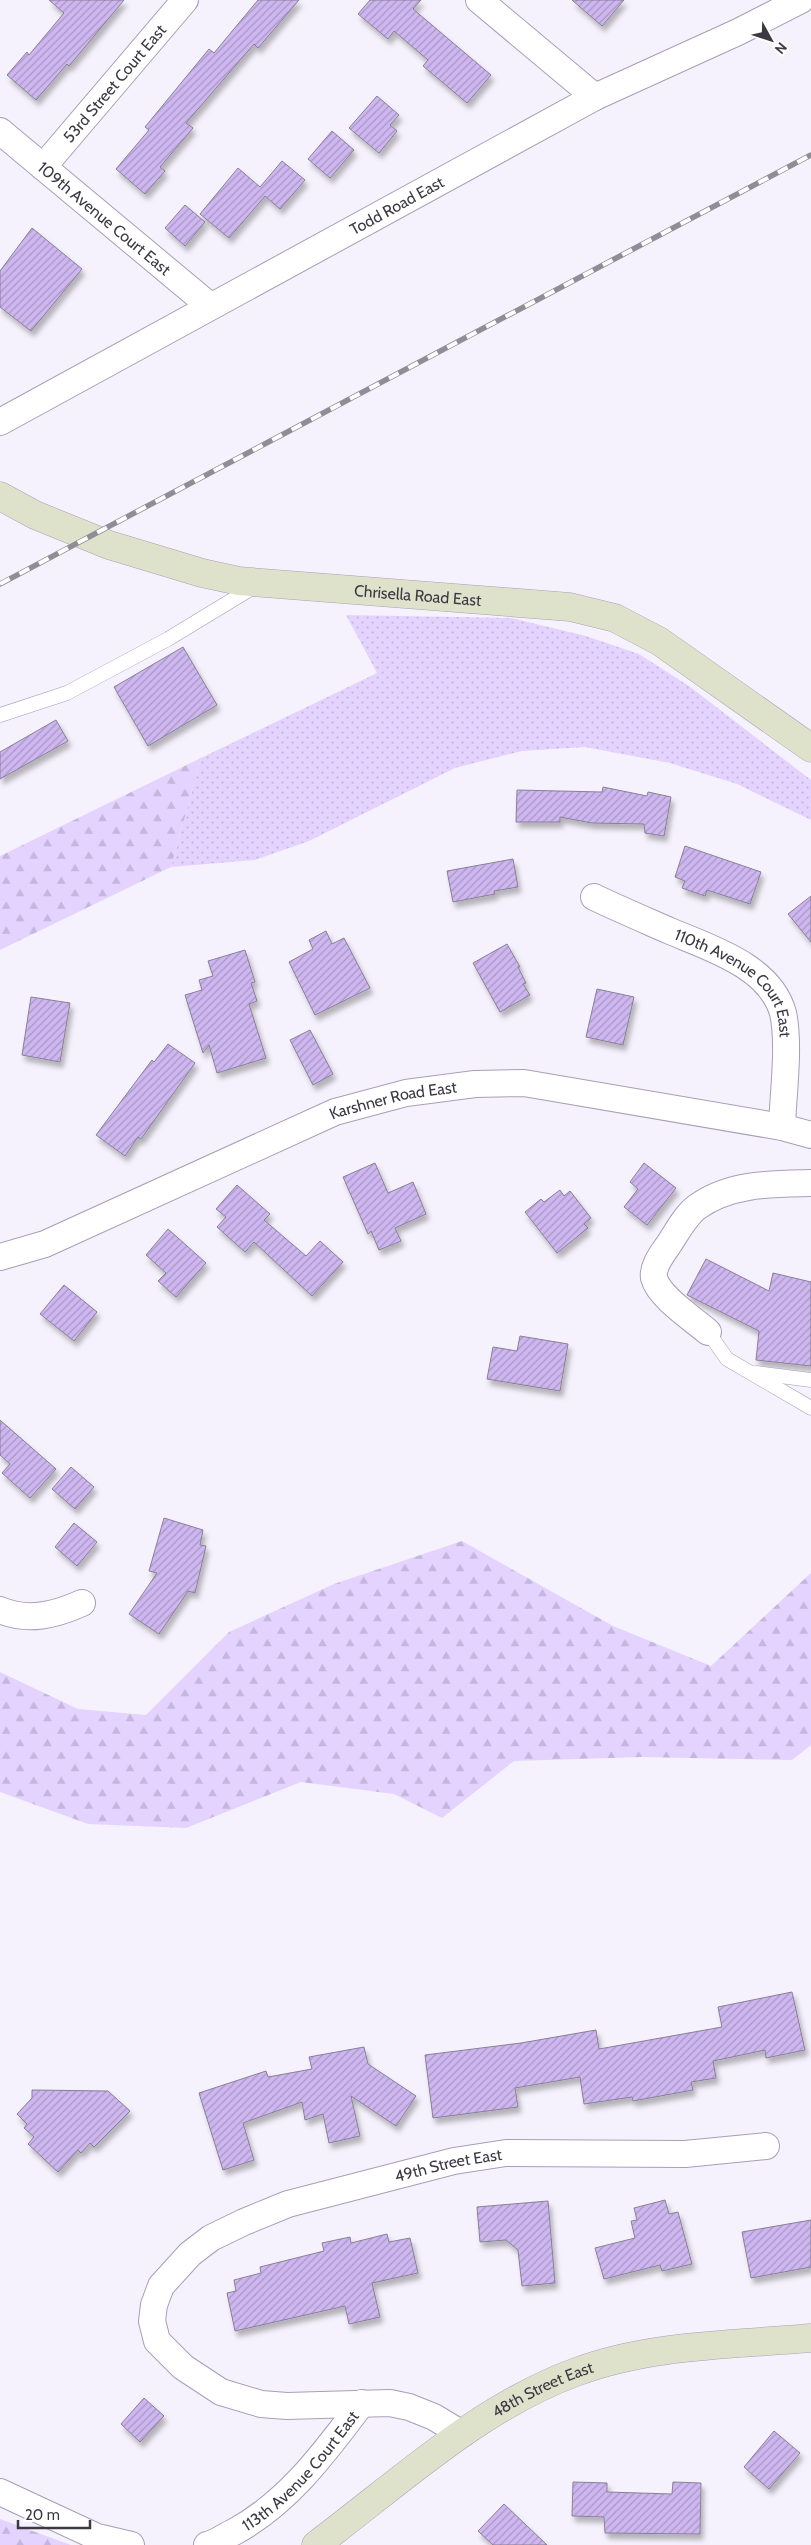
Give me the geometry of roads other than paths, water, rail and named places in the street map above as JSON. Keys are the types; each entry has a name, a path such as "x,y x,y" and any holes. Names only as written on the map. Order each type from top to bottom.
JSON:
{"street":[{"name":"53rd Street Court East","path":"43,167 185,0"},
{"path":"479,0 594,97"},
{"name":"Todd Road East","path":"0,422 594,97 738,32 801,0"},
{"name":"109th Avenue Court East","path":"0,130 210,306"},
{"name":"Chrisella Road East","path":"0,496 35,515 109,546 202,573 260,583 570,607 615,618 659,641 811,748"},
{"name":"110th Avenue Court East","path":"594,897 723,954 744,966 770,988 783,1014 785,1034 782,1127"},
{"name":"Karshner Road East","path":"0,1257 45,1244 335,1112 406,1093 476,1084 524,1083 782,1127 811,1135"},
{"path":"708,1332 661,1292 654,1278 655,1269 660,1258 681,1225 695,1208 735,1189 759,1185 811,1183"},
{"path":"0,1610 24,1618 56,1613 82,1603"},
{"name":"49th Street East","path":"161,2286 190,2254 211,2238 244,2222 288,2204 454,2161 506,2153 685,2154 766,2146"},
{"name":"113th Avenue Court East","path":"161,2286 154,2305 152,2321 157,2341 183,2367 221,2392 261,2404 287,2406 390,2403 409,2407 434,2417 462,2434"},
{"name":"48th Street East","path":"318,2545 384,2491 462,2434 539,2388 598,2365 650,2352 811,2338"},
{"name":"113th Avenue Court East","path":"207,2545 260,2515 293,2488 317,2462 362,2403"},
{"path":"0,2492 97,2537 132,2545"}],"lane":[{"path":"0,715 67,692 168,639 260,583"},
{"path":"708,1332 727,1359 811,1408"},
{"path":"750,1373 811,1380"}],"railway":[{"path":"0,584 811,155"}]}
